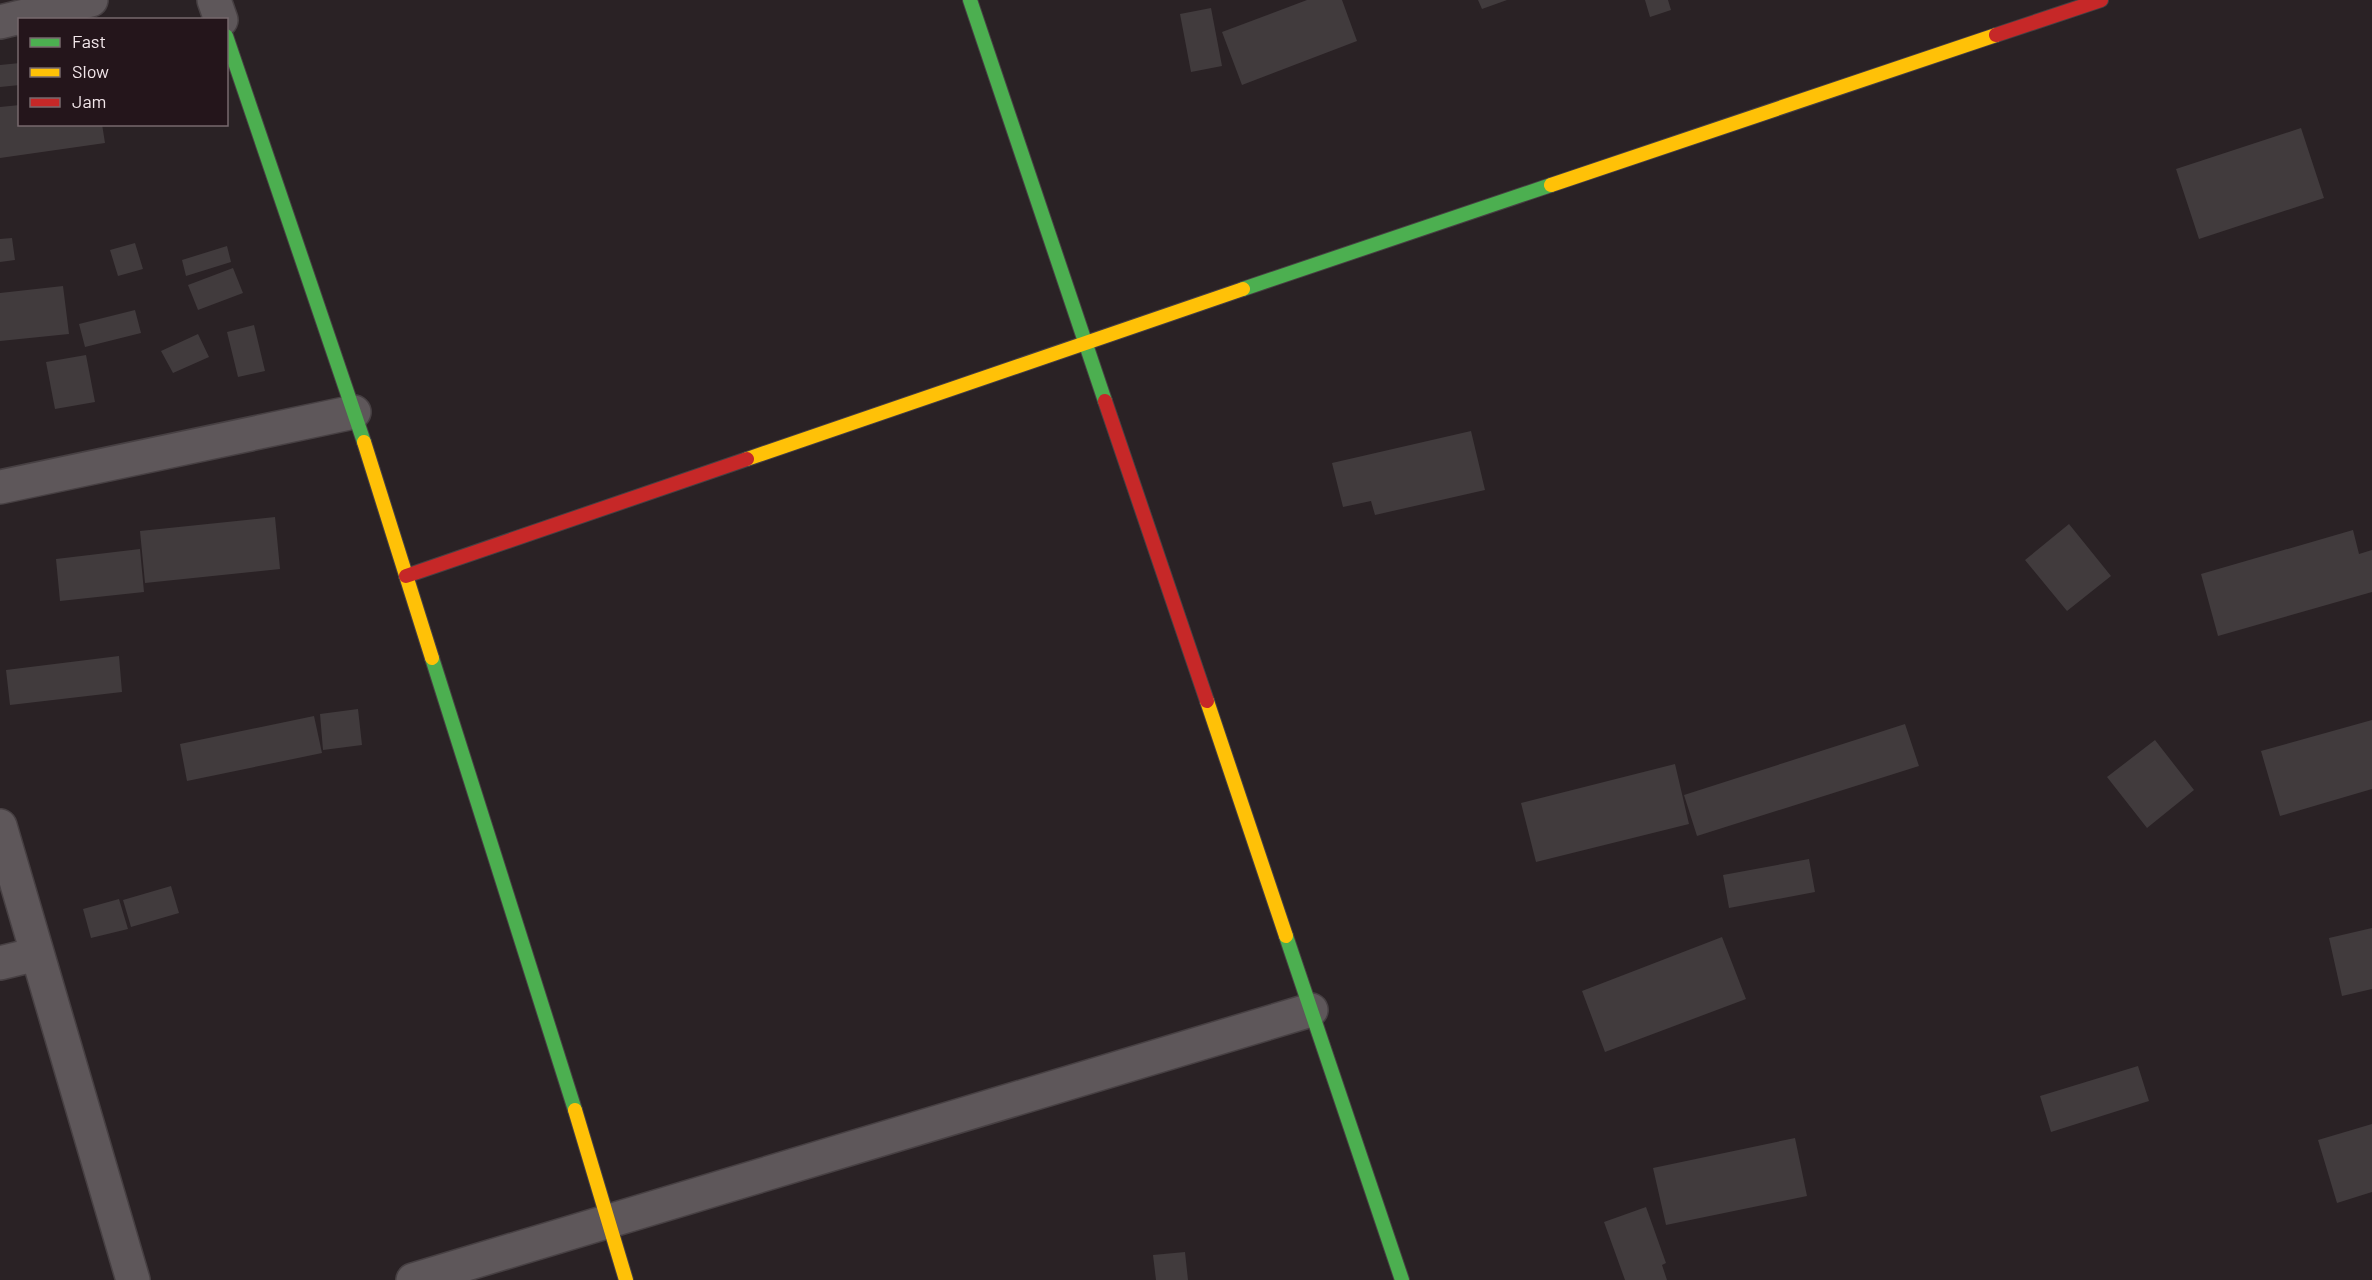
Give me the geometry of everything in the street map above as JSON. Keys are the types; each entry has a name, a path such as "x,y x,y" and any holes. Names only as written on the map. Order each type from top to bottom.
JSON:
{"street":[{"path":"0,22 91,0"},
{"path":"214,0 220,18"},
{"path":"970,0 1402,1280"},
{"path":"406,576 1086,342 2101,0"},
{"path":"228,42 354,412 610,1221 626,1280"},
{"path":"0,488 354,412"},
{"path":"0,826 133,1280"},
{"path":"0,963 37,954"},
{"path":"413,1280 1311,1010"}],"building":[{"path":"1307,0 1342,0 1357,41 1242,85 1222,32"},
{"path":"1478,0 1507,0 1482,9"},
{"path":"1645,0 1668,0 1671,10 1650,17"},
{"path":"1211,8 1222,66 1191,72 1180,14"},
{"path":"18,63 18,85 0,87 0,65"},
{"path":"18,105 18,126 102,126 105,143 0,158 0,107"},
{"path":"2301,128 2324,198 2199,239 2176,169"},
{"path":"12,238 15,260 0,262 0,239"},
{"path":"135,243 143,269 118,276 110,250"},
{"path":"227,246 231,262 186,276 182,260"},
{"path":"233,268 243,293 198,310 188,285"},
{"path":"63,286 69,334 0,341 0,293"},
{"path":"135,310 141,333 85,347 79,324"},
{"path":"254,325 265,371 238,377 227,332"},
{"path":"198,334 209,357 173,373 161,351"},
{"path":"86,355 95,402 55,409 46,362"},
{"path":"1471,431 1485,490 1375,515 1371,501 1343,507 1332,463"},
{"path":"275,517 280,569 145,583 140,531"},
{"path":"2069,524 2111,576 2067,611 2025,560"},
{"path":"2353,530 2359,554 2372,550 2372,592 2218,636 2201,574"},
{"path":"140,549 144,592 60,601 56,559"},
{"path":"119,656 122,692 10,705 6,670"},
{"path":"358,709 362,745 323,750 320,714"},
{"path":"314,716 322,753 187,781 180,744"},
{"path":"2372,720 2372,789 2280,816 2261,751"},
{"path":"1905,724 1919,766 1697,836 1684,795"},
{"path":"2155,740 2194,790 2147,828 2107,777"},
{"path":"1675,764 1689,824 1536,862 1521,803"},
{"path":"1809,859 1815,892 1729,908 1723,875"},
{"path":"171,886 179,913 131,927 123,900"},
{"path":"119,899 128,929 91,938 83,909"},
{"path":"2372,928 2372,989 2342,996 2329,938"},
{"path":"1722,937 1746,999 1605,1052 1582,991"},
{"path":"2138,1066 2149,1101 2051,1132 2040,1096"},
{"path":"2372,1124 2372,1192 2337,1203 2318,1140"},
{"path":"1795,1138 1807,1196 1666,1225 1653,1168"},
{"path":"1646,1207 1666,1263 1662,1265 1667,1280 1625,1280 1604,1222"},
{"path":"1185,1252 1188,1280 1156,1280 1153,1255"}],"traffic: fast":[{"path":"970,0 1105,401"},
{"path":"228,42 364,442"},
{"path":"1243,289 1551,185"},
{"path":"432,658 575,1110"},
{"path":"1286,936 1402,1280"}],"traffic: slow":[{"path":"1551,185 1996,35"},
{"path":"747,459 1243,289"},
{"path":"364,442 432,658"},
{"path":"1207,701 1286,936"},
{"path":"575,1110 626,1280"}],"traffic: jam":[{"path":"1996,35 2101,0"},
{"path":"1105,401 1207,701"},
{"path":"406,576 747,459"}]}
